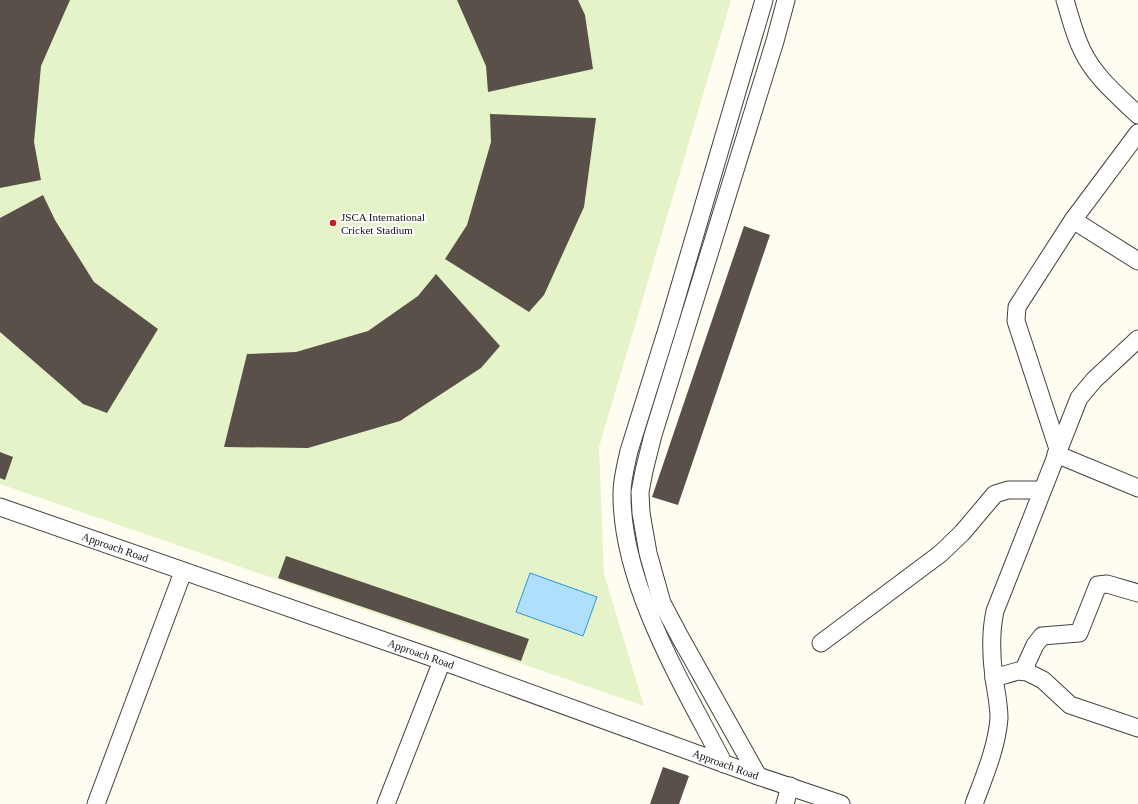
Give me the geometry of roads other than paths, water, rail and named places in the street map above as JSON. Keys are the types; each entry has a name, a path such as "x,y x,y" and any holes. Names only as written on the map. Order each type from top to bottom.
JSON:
{"street":[{"path":"724,764 663,646 653,623 630,552 623,516 622,492 624,472 629,451 669,323 764,0"},
{"path":"758,776 662,603 648,553 641,513 640,492 655,428 775,41 786,0"},
{"path":"1065,0 1081,49 1086,59 1102,80 1138,115"},
{"path":"1138,132 1073,220 1019,301 1016,313 1016,321 1057,452 1138,488"},
{"path":"1073,220 1138,261"},
{"path":"974,804 992,752 998,726 998,706 994,678 991,630 995,611 1079,398 1094,380 1135,347"},
{"path":"821,643 940,554 967,528 995,494 1008,490 1042,490"},
{"name":"Approach Road","path":"0,507 442,661 724,764 841,804"},
{"path":"96,804 183,572"},
{"path":"1022,671 1035,645 1042,636 1078,633 1098,585 1107,584 1138,593"},
{"path":"386,804 442,661"},
{"path":"994,678 1022,671 1043,680 1070,705 1138,728"},
{"path":"785,804 790,786"}],"water":[{"path":"530,573 597,597 583,636 516,612"}],"place":[{"name":"JSCA International Cricket Stadium","path":"333,223"}]}
